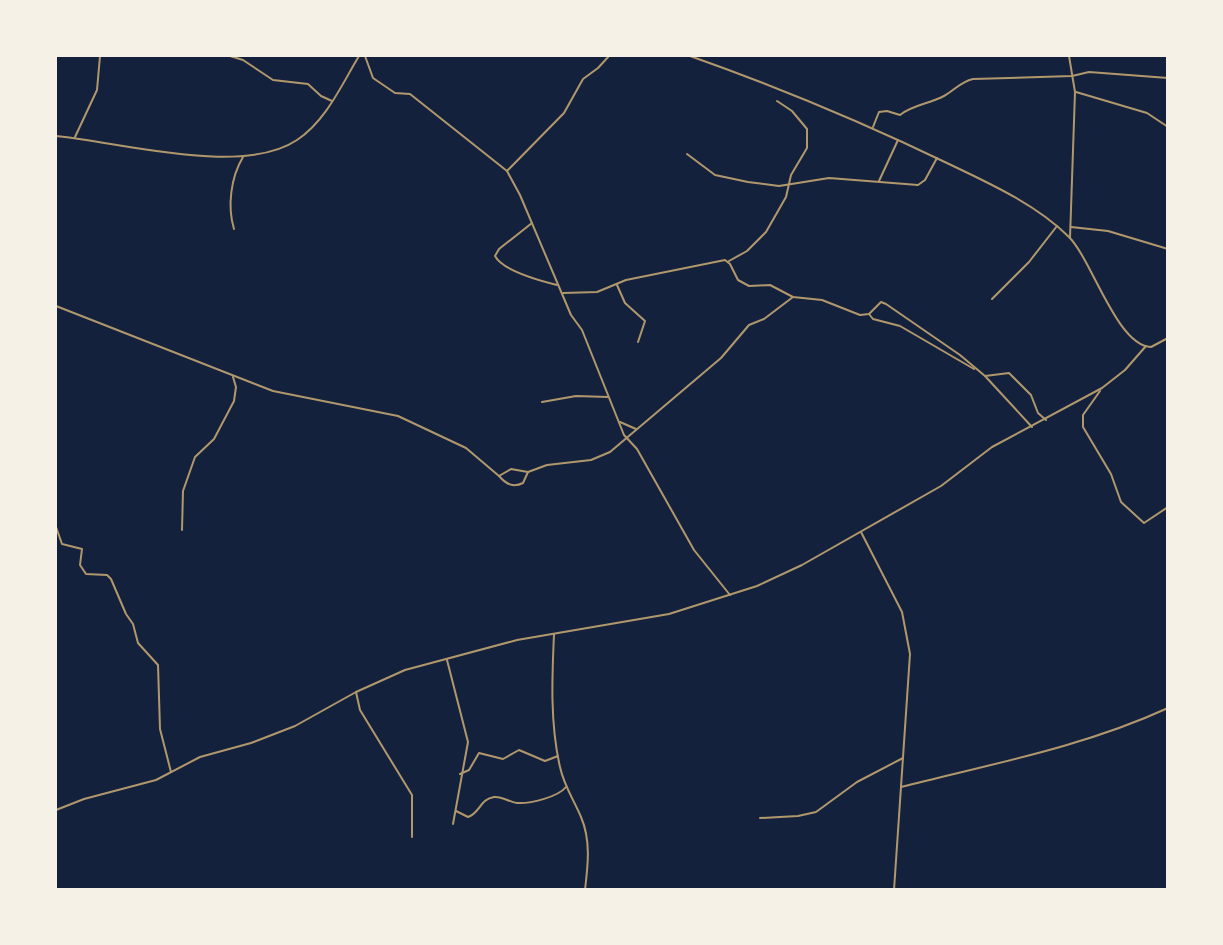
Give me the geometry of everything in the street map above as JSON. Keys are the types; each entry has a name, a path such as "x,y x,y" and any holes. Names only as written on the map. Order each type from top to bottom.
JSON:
{"street":[{"path":"74,138 96,90 100,56"},
{"path":"230,56 243,60 273,80 308,84 321,96 332,101"},
{"path":"56,136 168,151 243,157 276,151 298,140 332,101 358,56"},
{"path":"365,56 373,78 395,93 410,93 507,171 532,223 557,285 564,293 571,315 582,330 627,440 637,449 694,550 730,595"},
{"path":"507,171 564,112 583,79 609,56"},
{"path":"690,56 873,127 998,189 1057,226 1070,238 1121,325 1135,340 1146,346 1156,345 1167,338"},
{"path":"1069,56 1075,92 1070,238"},
{"path":"873,127 879,112 887,111 900,116 907,109 944,96 960,83 973,79 1072,76 1089,72 1167,78"},
{"path":"1075,92 1147,113 1167,127"},
{"path":"564,293 597,292 626,280 674,268 721,260 728,262 747,251 762,238 783,204 791,174 807,148 809,132 792,111 777,100"},
{"path":"878,182 898,140"},
{"path":"687,154 722,177 788,185 829,178 918,185 924,180 937,158"},
{"path":"234,229 230,209 235,174 243,157"},
{"path":"532,223 499,249 495,256 499,262 526,276 557,285"},
{"path":"992,299 1029,262 1057,226"},
{"path":"1071,227 1108,231 1167,249"},
{"path":"728,262 733,273 743,284 754,288 770,285 793,297 822,300 860,315 869,314 884,303 960,355 985,376 1033,427"},
{"path":"617,285 625,303 645,321 638,342"},
{"path":"499,476 511,469 528,472 547,465 591,460 627,440 636,429 721,358 748,325 764,319 793,297"},
{"path":"56,306 232,377 273,391 398,416 466,448 507,483 515,485 523,483 528,472"},
{"path":"869,314 873,319 900,326 954,360 977,370"},
{"path":"56,810 84,799 149,782 208,754 251,743 295,726 393,674 517,640 656,617 730,595 796,568 949,481 993,447 1047,420 1102,388 1125,370 1146,346"},
{"path":"985,376 1009,373 1031,395 1038,413 1047,420"},
{"path":"182,530 183,491 195,457 214,439 234,401 236,394 232,377"},
{"path":"1102,388 1083,415 1083,427 1111,474 1121,502 1144,523 1167,507"},
{"path":"542,402 576,396 608,397"},
{"path":"619,421 636,429"},
{"path":"56,527 62,544 82,549 80,565 86,574 99,574 111,579 124,610 133,624 138,643 158,665 162,742 171,772"},
{"path":"861,532 894,595 907,633 910,672 894,890"},
{"path":"554,634 552,675 558,756 566,787 582,818 586,836 589,854 585,890"},
{"path":"447,660 468,742 460,774 453,824"},
{"path":"356,692 360,710 412,795 412,837"},
{"path":"901,787 1093,738 1167,708"},
{"path":"460,774 469,770 479,753 502,759 519,750 545,761 558,756"},
{"path":"760,818 798,816 816,812 857,782 903,758"},
{"path":"456,810 468,817 475,814 482,802 491,798 522,803 558,796 566,787"}]}
